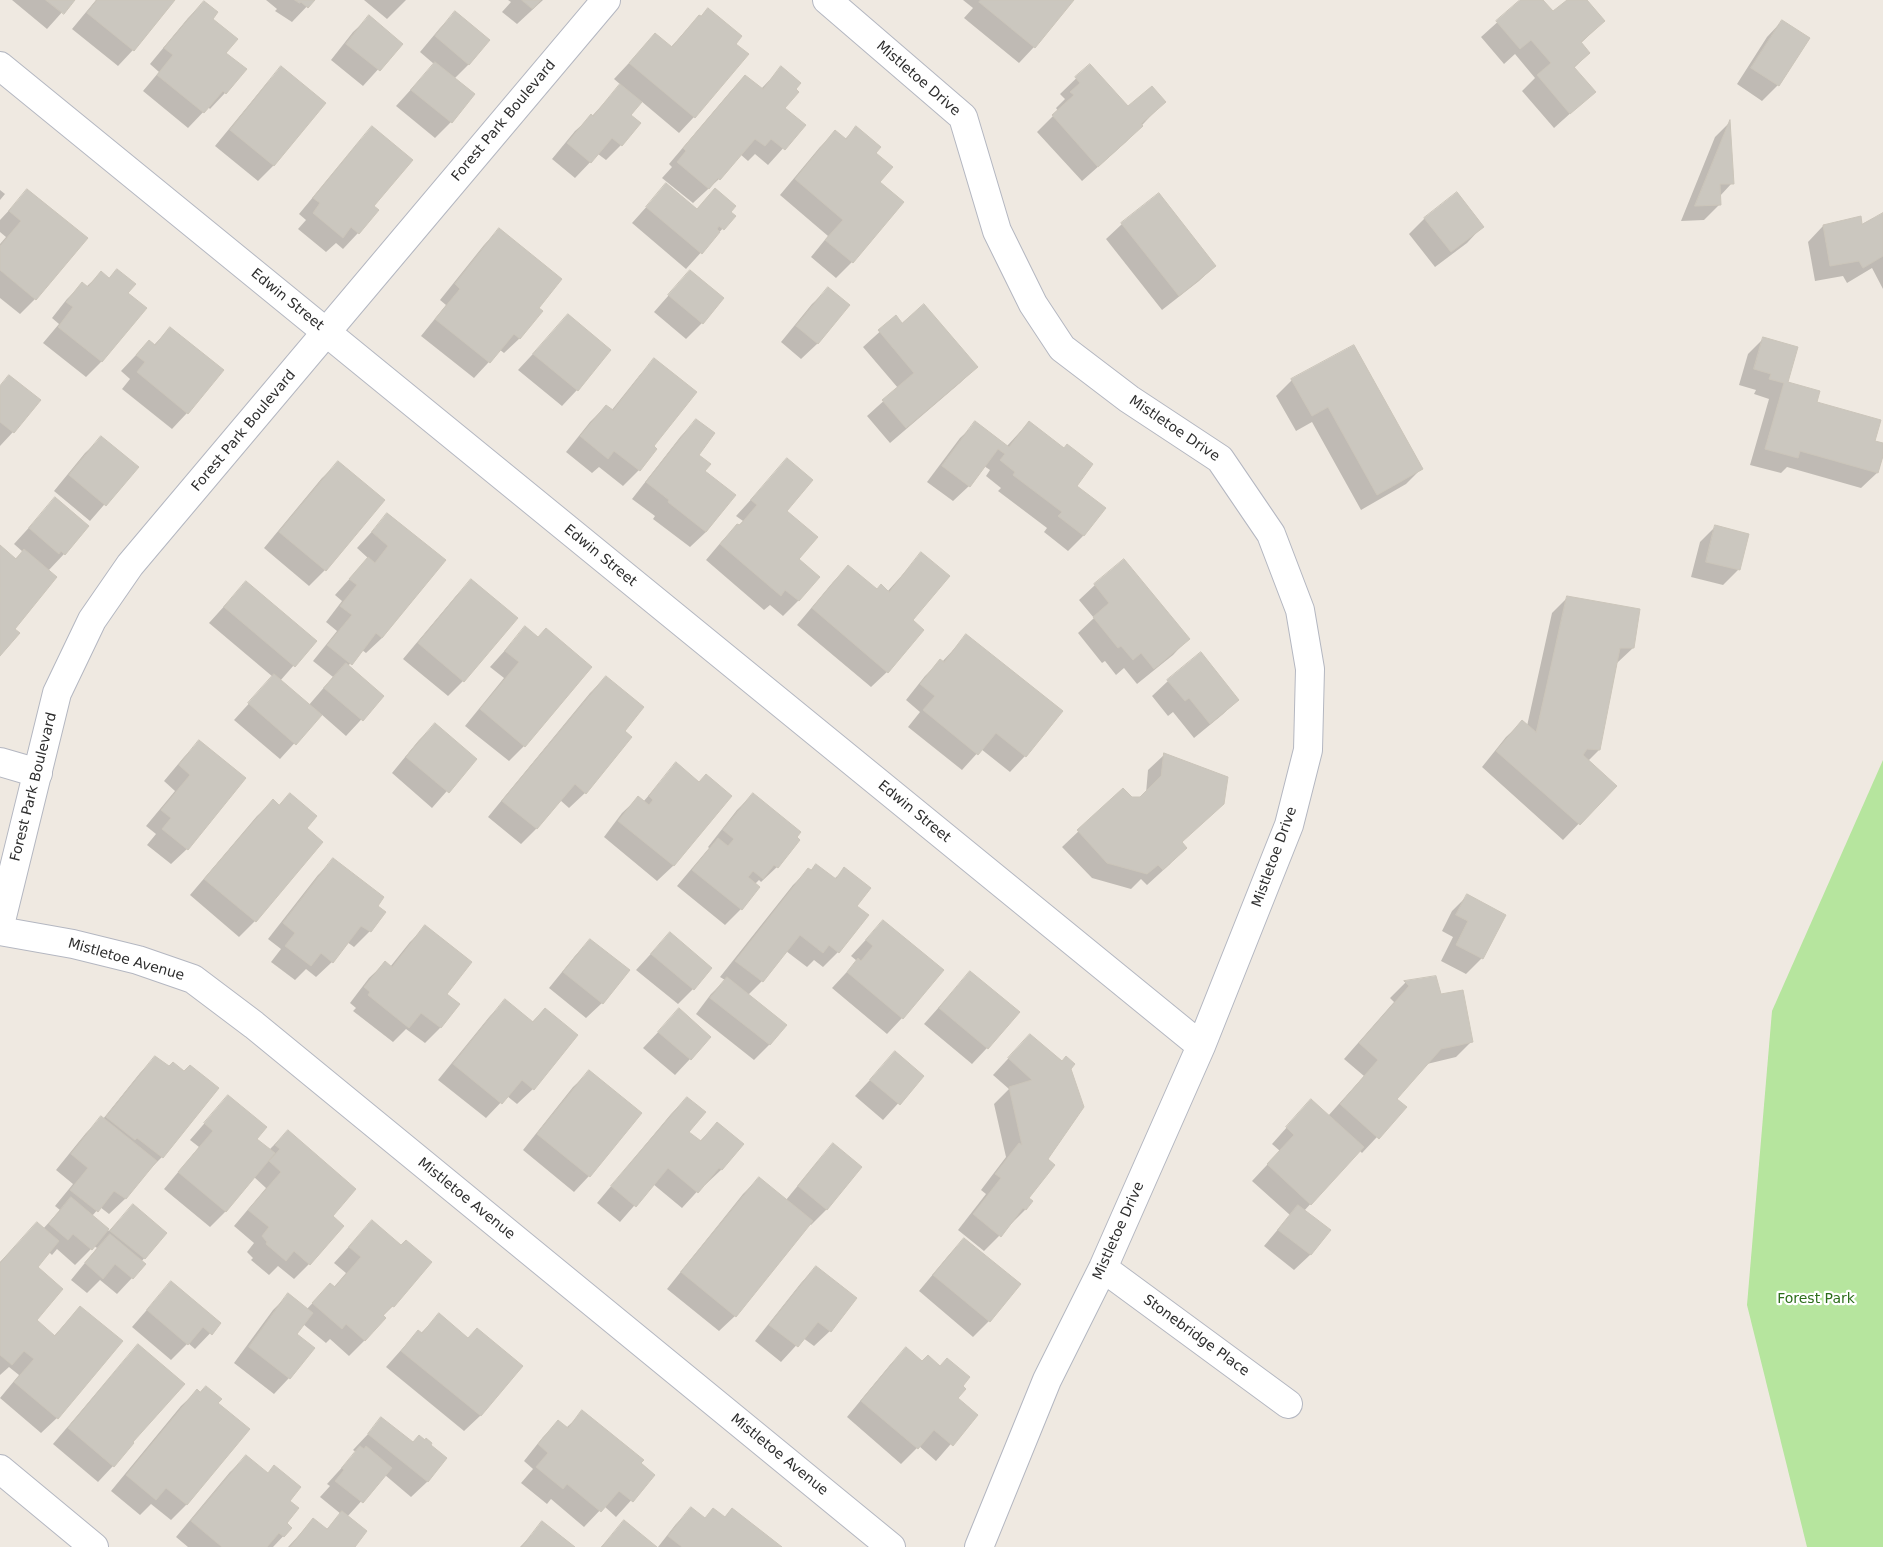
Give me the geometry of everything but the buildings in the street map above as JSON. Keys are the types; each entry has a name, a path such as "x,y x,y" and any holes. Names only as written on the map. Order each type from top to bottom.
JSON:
{"street":[{"name":"Forest Park Boulevard","path":"0,925 57,693 92,620 130,565 606,0"},
{"name":"Mistletoe Drive","path":"827,0 963,117 997,230 1033,304 1062,348 1129,399 1220,459 1272,534 1300,610 1310,669 1308,750 1289,825 1201,1046 1103,1268 1047,1380 980,1547"},
{"name":"Edwin Street","path":"0,66 1201,1046"},
{"path":"0,762 38,773"},
{"name":"Mistletoe Avenue","path":"0,930 73,944 129,958 193,979 269,1038 891,1547"},
{"name":"Stonebridge Place","path":"1103,1268 1288,1404"},
{"path":"0,1469 94,1547"}],"green space":[{"name":"Forest Park","path":"1883,760 1883,1547 1807,1547 1747,1305 1772,1011"}]}
